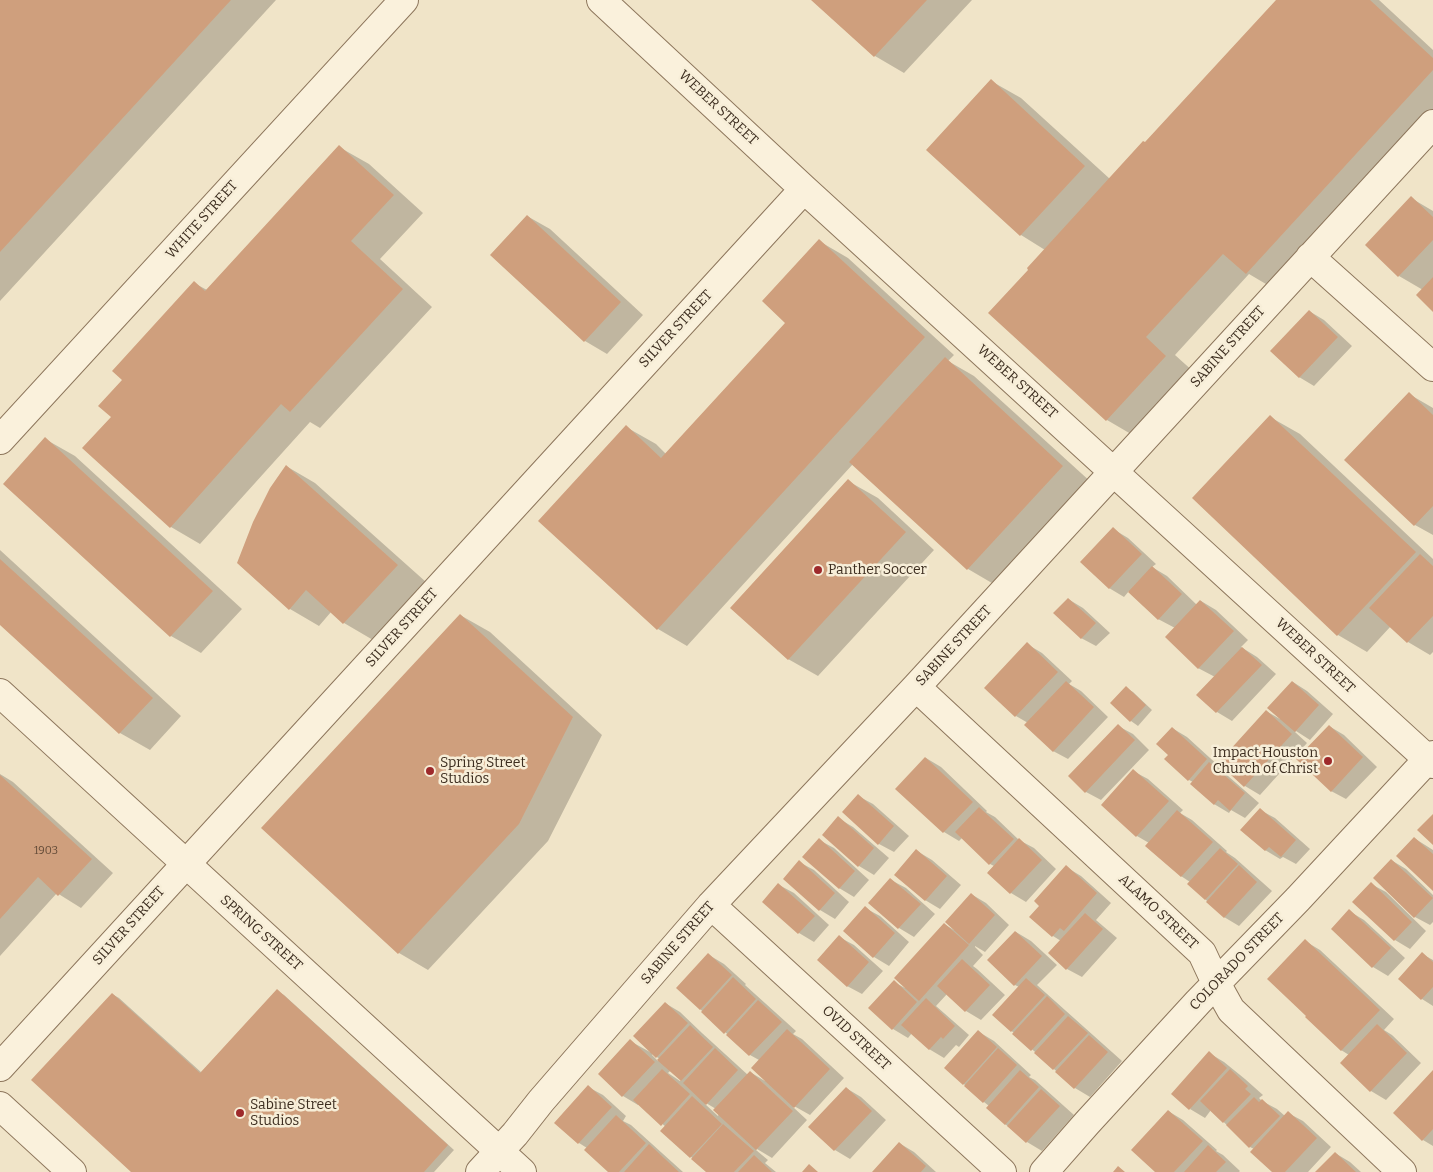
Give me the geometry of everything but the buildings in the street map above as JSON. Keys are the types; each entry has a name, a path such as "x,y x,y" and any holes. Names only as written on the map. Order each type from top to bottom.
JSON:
{"street":[{"name":"WHITE STREET","path":"0,440 404,0"},
{"name":"WEBER STREET","path":"601,0 804,189 1431,759"},
{"name":"SABINE STREET","path":"480,1172 711,905 916,687 1433,124"},
{"name":"SILVER STREET","path":"0,1067 804,189"},
{"path":"1310,257 1433,367"},
{"name":"ALAMO STREET","path":"916,687 1202,954 1231,1010 1402,1172"},
{"name":"SPRING STREET","path":"0,693 522,1172"},
{"name":"COLORADO STREET","path":"1044,1172 1216,983 1431,759"},
{"name":"OVID STREET","path":"711,905 1002,1172"},
{"path":"0,1106 72,1172"}],"place":[{"name":"Panther Soccer","path":"818,570"},
{"name":"Impact Houston Church of Christ","path":"1328,761"},
{"name":"Spring Street Studios","path":"430,771"},
{"name":"Sabine Street Studios","path":"240,1113"}]}
